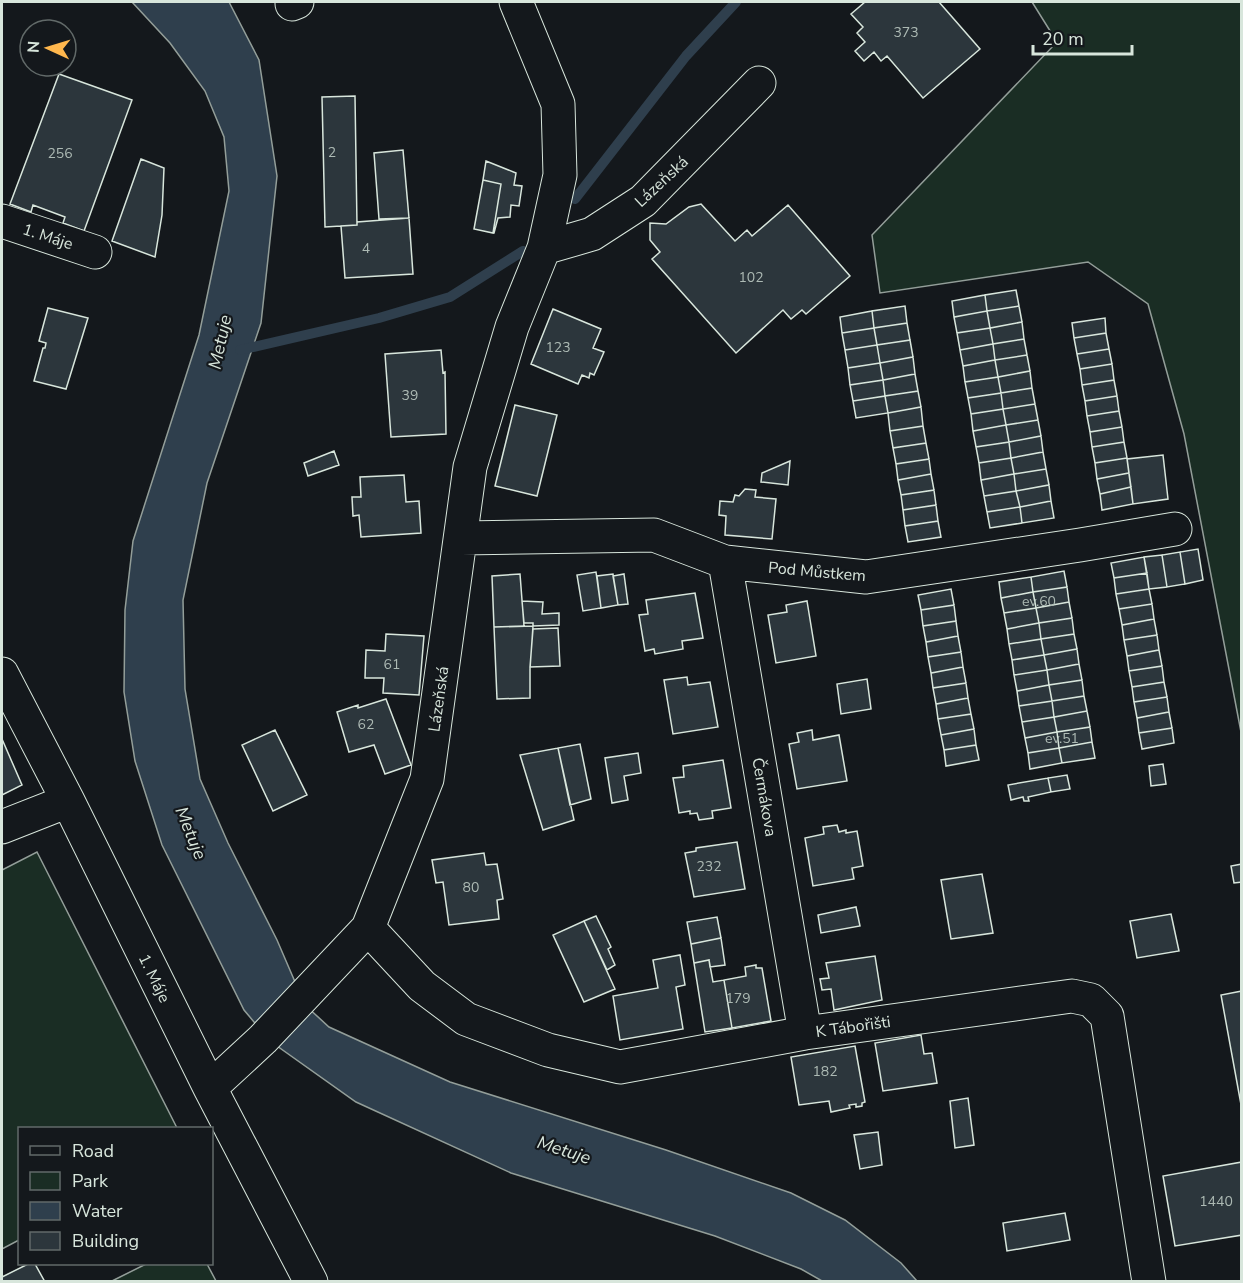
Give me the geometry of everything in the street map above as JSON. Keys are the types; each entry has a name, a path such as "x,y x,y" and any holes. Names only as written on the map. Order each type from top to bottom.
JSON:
{"street":[{"name":"Lázeňská","path":"210,1088 263,1039 368,928 427,779 470,467 512,327 544,248 560,175 558,104 516,2"},
{"name":"Lázeňská","path":"544,248 592,234 643,201 759,83"},
{"name":"1. Máje","path":"2,221 95,252"},
{"name":"Pod Můstkem","path":"461,538 654,535 725,562 866,576 1174,529"},
{"name":"Čermákova","path":"725,562 805,1033"},
{"name":"1. Máje","path":"2,674 68,801 210,1088 311,1281"},
{"path":"2,827 68,801"},
{"name":"K Tábořišti","path":"368,928 422,986 466,1019 548,1050 620,1067 805,1033 1072,996 1090,1000 1107,1016 1149,1281"}],"green space":[{"path":"1032,2 1241,2 1241,732 1184,434 1148,304 1088,262 880,293 872,235 1057,42"},
{"path":"37,852 176,1127 18,1127 18,1241 2,1249 2,870"},
{"path":"144,1265 208,1265 216,1281 112,1281"}],"water":[{"name":"Metuje","path":"132,2 229,2 259,60 277,176 261,323 207,483 183,600 185,689 200,779 228,843 277,940 305,1005 329,1027 450,1082 666,1150 791,1193 845,1220 901,1263 917,1281 822,1281 801,1269 715,1236 511,1173 356,1102 270,1041 244,1010 162,845 135,761 124,692 125,610 133,541 199,335 229,191 224,137 205,91 170,43"}],"building":[{"path":"865,2 939,2 980,49 923,98 887,56 881,61 874,52 864,61 855,51 865,42 857,33 863,27 851,14"},
{"path":"57,78 70,78 132,100 84,231 63,223 65,217 33,205 31,212 10,204"},
{"path":"355,96 357,225 325,227 322,97"},
{"path":"403,150 409,218 379,219 374,153"},
{"path":"141,159 164,168 162,215 155,257 112,241"},
{"path":"486,161 516,173 514,185 522,186 519,206 511,205 510,217 498,218 494,233 501,184 483,180"},
{"path":"483,180 501,184 493,233 474,229"},
{"path":"701,204 735,241 747,230 752,236 788,205 850,276 806,314 802,310 791,319 783,310 736,353 652,259 660,252 650,240 650,223 666,224 689,207"},
{"path":"409,218 413,274 345,278 341,226 357,225 357,222"},
{"path":"1016,290 1019,306 987,311 985,295"},
{"path":"985,295 987,311 954,317 952,301"},
{"path":"905,306 907,323 874,328 872,311"},
{"path":"1019,306 1022,322 990,328 987,311"},
{"path":"48,308 88,318 66,389 34,381 46,343 39,341"},
{"path":"553,309 601,329 593,348 604,352 594,375 590,373 589,378 582,375 578,384 531,364"},
{"path":"872,311 874,328 842,333 840,317"},
{"path":"987,311 990,328 957,333 954,317"},
{"path":"1105,318 1106,333 1074,338 1072,323"},
{"path":"1022,322 1024,339 993,344 990,328"},
{"path":"907,323 910,340 877,345 874,328"},
{"path":"874,328 877,345 845,350 842,333"},
{"path":"990,328 993,344 960,350 957,333"},
{"path":"1106,333 1109,349 1077,354 1074,338"},
{"path":"1024,339 1027,355 995,360 993,344"},
{"path":"910,340 913,357 880,363 877,345"},
{"path":"993,344 995,360 963,366 960,350"},
{"path":"877,345 880,363 848,368 845,350"},
{"path":"1109,349 1112,364 1080,369 1077,354"},
{"path":"441,350 443,373 445,372 446,434 391,437 385,354"},
{"path":"1027,355 1030,371 998,377 995,360"},
{"path":"913,357 915,374 883,380 880,363"},
{"path":"995,360 998,377 965,382 963,366"},
{"path":"880,363 883,380 850,385 848,368"},
{"path":"1112,364 1114,380 1082,385 1080,369"},
{"path":"1030,371 1032,388 1001,393 998,377"},
{"path":"915,374 918,391 885,396 883,380"},
{"path":"998,377 1001,393 968,398 965,382"},
{"path":"883,380 885,396 853,401 850,385"},
{"path":"1114,380 1117,396 1085,401 1082,385"},
{"path":"1032,388 1035,404 1003,409 1001,393"},
{"path":"918,391 921,407 888,413 885,396"},
{"path":"1001,393 1003,409 971,414 968,398"},
{"path":"885,396 888,413 856,418 853,401"},
{"path":"1117,396 1119,411 1087,416 1085,401"},
{"path":"1035,404 1038,420 1006,425 1003,409"},
{"path":"515,405 557,415 537,496 495,486"},
{"path":"921,407 923,426 890,431 888,413"},
{"path":"1003,409 1006,425 973,431 971,414"},
{"path":"1119,411 1122,427 1090,432 1087,416"},
{"path":"1038,420 1041,436 1009,442 1006,425"},
{"path":"1006,425 1009,442 976,447 973,431"},
{"path":"923,426 926,443 893,448 890,431"},
{"path":"1122,427 1124,442 1092,447 1090,432"},
{"path":"1041,436 1043,452 1011,458 1009,442"},
{"path":"1009,442 1011,458 979,463 976,447"},
{"path":"1124,442 1127,458 1095,463 1092,447"},
{"path":"926,443 929,459 896,464 893,448"},
{"path":"334,451 339,465 308,476 304,463"},
{"path":"1043,452 1046,469 1014,474 1011,458"},
{"path":"1163,455 1168,499 1133,504 1127,459"},
{"path":"1011,458 1014,474 981,480 979,463"},
{"path":"1127,458 1129,473 1097,479 1095,463"},
{"path":"929,459 931,474 898,480 896,464"},
{"path":"790,461 788,485 761,482 762,473"},
{"path":"1046,469 1049,485 1016,491 1014,474"},
{"path":"1129,473 1131,487 1100,494 1097,479"},
{"path":"931,474 934,490 901,495 898,480"},
{"path":"1014,474 1016,491 984,496 981,480"},
{"path":"404,475 406,502 419,501 421,533 361,537 359,515 353,516 352,497 361,497 360,477"},
{"path":"1049,485 1051,501 1020,507 1016,491"},
{"path":"1131,487 1133,504 1102,510 1100,494"},
{"path":"745,489 756,490 755,497 776,499 772,539 725,535 726,516 719,515 720,501 733,502 735,495 739,496"},
{"path":"934,490 936,505 903,510 901,495"},
{"path":"1016,491 1020,507 987,512 984,496"},
{"path":"1051,501 1054,518 1022,523 1020,507"},
{"path":"936,505 938,521 905,526 903,510"},
{"path":"1020,507 1022,523 990,528 987,512"},
{"path":"938,521 941,537 908,542 905,526"},
{"path":"1198,549 1203,580 1185,584 1180,552"},
{"path":"1180,552 1185,584 1167,587 1162,555"},
{"path":"1162,555 1167,587 1149,589 1144,557"},
{"path":"1144,557 1147,573 1114,578 1111,563"},
{"path":"1064,571 1067,587 1033,592 1031,577"},
{"path":"596,572 601,608 583,611 577,575"},
{"path":"1147,573 1149,589 1116,594 1114,578"},
{"path":"520,574 524,626 494,627 492,576"},
{"path":"613,574 618,605 601,608 597,576"},
{"path":"624,574 628,604 618,605 613,576"},
{"path":"1031,577 1033,592 1001,598 999,582"},
{"path":"1067,587 1069,602 1036,608 1033,592"},
{"path":"951,589 954,605 921,610 918,595"},
{"path":"1149,589 1152,604 1119,609 1116,594"},
{"path":"1033,592 1036,608 1004,613 1001,598"},
{"path":"695,593 703,638 682,641 683,649 655,654 654,649 645,651 639,615 648,614 646,600"},
{"path":"522,601 543,602 542,614 559,613 559,625 533,626 533,623 524,623"},
{"path":"807,601 816,656 776,663 768,615 787,612 786,605"},
{"path":"1069,602 1072,618 1039,623 1036,608"},
{"path":"1152,604 1154,619 1122,625 1119,609"},
{"path":"954,605 956,621 923,626 921,610"},
{"path":"1036,608 1039,623 1007,629 1004,613"},
{"path":"1072,618 1074,634 1041,639 1039,623"},
{"path":"1154,619 1157,635 1124,640 1122,625"},
{"path":"956,621 958,636 926,642 923,626"},
{"path":"1039,623 1041,639 1009,644 1007,629"},
{"path":"533,626 530,698 497,699 494,627"},
{"path":"558,628 560,666 530,667 533,629"},
{"path":"386,634 424,636 419,695 383,693 384,678 365,678 366,650 385,651"},
{"path":"1074,634 1077,649 1044,655 1041,639"},
{"path":"1157,635 1159,650 1127,656 1124,640"},
{"path":"958,636 961,652 928,657 926,642"},
{"path":"1041,639 1044,655 1012,660 1009,644"},
{"path":"1077,649 1079,664 1047,670 1044,655"},
{"path":"1159,650 1162,666 1129,671 1127,656"},
{"path":"961,652 963,667 931,673 928,657"},
{"path":"1044,655 1047,670 1014,675 1012,660"},
{"path":"1079,664 1082,680 1049,685 1047,670"},
{"path":"1162,666 1164,682 1132,687 1129,671"},
{"path":"963,667 966,683 933,688 931,673"},
{"path":"1047,670 1049,685 1017,691 1014,675"},
{"path":"687,677 688,685 710,682 718,727 673,734 664,680"},
{"path":"867,679 871,709 841,714 837,684"},
{"path":"1082,680 1084,696 1052,701 1049,685"},
{"path":"1164,682 1167,697 1134,702 1132,687"},
{"path":"966,683 968,698 936,704 933,688"},
{"path":"1049,685 1052,701 1019,706 1017,691"},
{"path":"1084,696 1087,711 1054,717 1052,701"},
{"path":"1167,697 1169,712 1137,718 1134,702"},
{"path":"968,698 971,714 938,719 936,704"},
{"path":"386,699 411,765 385,774 374,745 349,752 337,712"},
{"path":"1052,701 1054,717 1022,722 1019,706"},
{"path":"1087,711 1090,727 1057,732 1054,717"},
{"path":"1169,712 1172,728 1139,733 1137,718"},
{"path":"971,714 974,729 941,735 938,719"},
{"path":"1054,717 1057,732 1025,738 1022,722"},
{"path":"1090,727 1092,742 1059,748 1057,732"},
{"path":"1172,728 1174,743 1142,749 1139,733"},
{"path":"974,729 976,745 944,750 941,735"},
{"path":"275,730 307,795 273,811 242,745"},
{"path":"812,730 813,740 839,735 847,781 797,789 789,744 799,742 797,733"},
{"path":"1057,732 1059,748 1028,753 1025,738"},
{"path":"2,739 22,785 2,795"},
{"path":"1092,742 1095,758 1062,763 1059,748"},
{"path":"580,744 591,799 570,805 558,748"},
{"path":"976,745 979,760 946,766 944,750"},
{"path":"558,748 574,820 543,830 520,755"},
{"path":"1059,748 1062,763 1030,769 1028,753"},
{"path":"638,753 641,773 624,776 628,800 612,803 605,758"},
{"path":"723,760 731,808 712,811 713,818 699,820 697,813 690,814 690,811 679,813 673,778 684,777 683,766"},
{"path":"1163,764 1166,784 1151,786 1149,766"},
{"path":"1067,775 1070,789 1051,792 1048,778"},
{"path":"1048,778 1051,792 1028,797 1029,801 1024,801 1023,797 1011,800 1008,785"},
{"path":"837,825 839,832 857,831 863,866 852,868 854,879 813,886 805,838 824,834 823,827"},
{"path":"737,842 745,889 694,897 685,853 696,851 696,848"},
{"path":"484,853 486,865 497,864 503,899 497,900 499,919 449,925 443,882 436,883 432,860"},
{"path":"1242,864 1242,882 1234,883 1231,866"},
{"path":"982,874 993,933 951,939 941,880"},
{"path":"856,907 860,926 821,933 818,915"},
{"path":"1171,914 1179,951 1137,958 1130,921"},
{"path":"596,916 611,947 608,949 615,965 607,970 584,921"},
{"path":"717,917 721,938 691,944 687,922"},
{"path":"584,921 615,989 584,1002 553,935"},
{"path":"721,938 725,965 710,967 709,960 694,963 691,944"},
{"path":"680,955 685,985 676,987 683,1029 620,1040 613,996 658,988 653,960"},
{"path":"875,956 882,1000 834,1010 831,989 822,990 820,979 829,978 826,963"},
{"path":"709,960 713,982 724,980 732,1028 705,1032 694,963"},
{"path":"756,965 756,968 762,968 771,1021 732,1028 724,980 746,976 745,967"},
{"path":"1242,991 1242,1110 1221,995"},
{"path":"921,1035 924,1054 932,1053 937,1083 883,1091 875,1043"},
{"path":"855,1046 865,1102 862,1106 849,1105 850,1108 831,1112 829,1101 799,1105 791,1057"},
{"path":"968,1098 974,1145 955,1148 950,1101"},
{"path":"878,1132 882,1165 860,1169 854,1135"},
{"path":"1242,1162 1242,1235 1175,1246 1163,1176"},
{"path":"1065,1213 1070,1240 1007,1251 1003,1223"},
{"path":"26,1265 36,1265 45,1282 2,1282 2,1277"}],"waterway":[{"path":"575,199 686,56 736,2"},
{"path":"240,350 379,318 450,297 523,251"}]}
